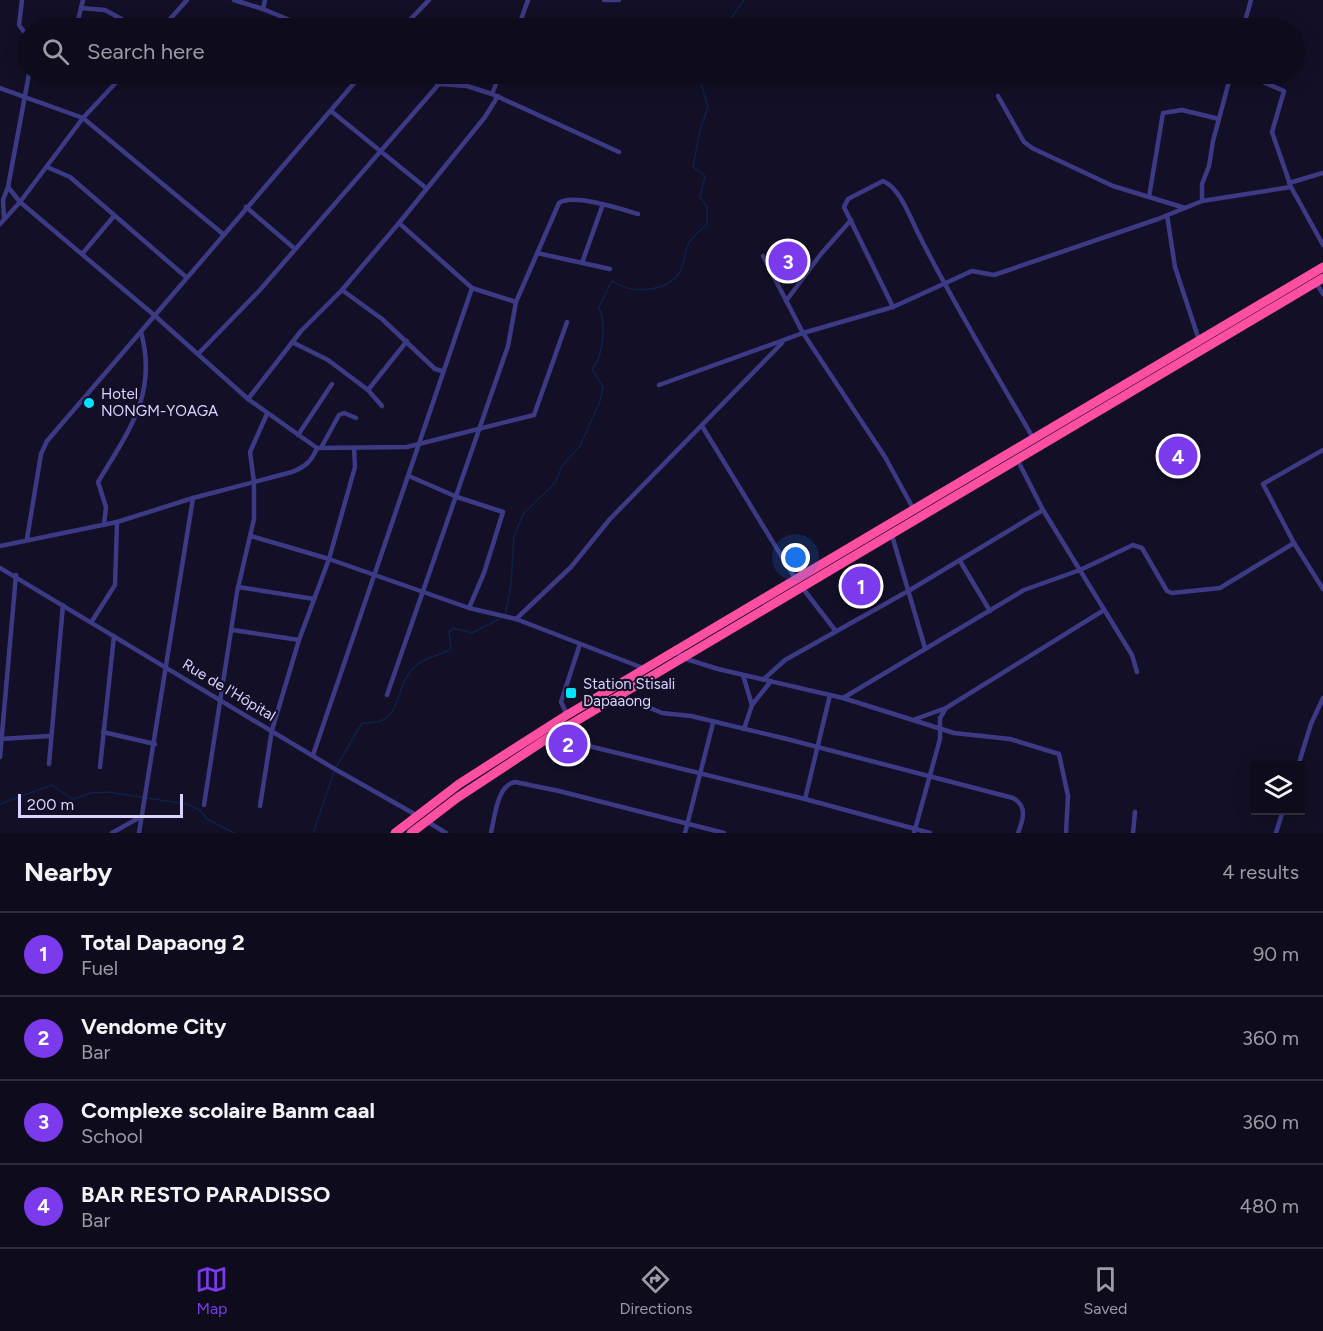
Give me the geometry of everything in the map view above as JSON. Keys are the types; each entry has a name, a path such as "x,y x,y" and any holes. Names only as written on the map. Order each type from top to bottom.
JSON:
{"highway":[{"path":"411,833 551,736 620,695 680,655 1317,278 1323,267"},
{"path":"890,529 914,510 1015,455 1033,439 1199,341 1317,278"},
{"path":"395,833 473,774 567,715 646,669 680,655"}],"street":[{"path":"20,18 22,0"},
{"path":"78,18 83,0"},
{"path":"171,18 187,0"},
{"path":"234,0 285,18"},
{"path":"263,9 265,0"},
{"path":"412,18 429,0"},
{"path":"522,18 528,0"},
{"path":"604,0 619,0"},
{"path":"1246,18 1251,0"},
{"path":"81,8 105,10 120,18"},
{"path":"3,218 3,200 8,186 27,84"},
{"path":"0,224 3,218 20,202 83,118 115,84"},
{"path":"27,539 45,445 186,277 353,84"},
{"path":"198,354 259,291 439,84 466,86 498,96 619,152"},
{"path":"492,94 496,84"},
{"path":"1203,201 1202,184 1209,166 1228,84"},
{"path":"1268,84 1284,91 1272,132 1290,185 1323,245"},
{"path":"0,88 83,118 224,234"},
{"path":"248,399 291,342 342,290 399,223 485,117 498,96"},
{"path":"998,96 1024,142 1032,148 1113,186 1185,208"},
{"path":"1149,197 1163,113 1182,110 1219,120"},
{"path":"330,111 426,188"},
{"path":"47,167 67,175 186,277"},
{"path":"660,385 803,333 892,307 972,271 994,275 1032,264 1203,201 1290,185 1323,172"},
{"path":"892,307 844,207 848,199 885,181 902,202 944,285 1033,439"},
{"path":"8,186 20,202 154,315 248,399 298,435 320,447 419,445 534,415 567,322"},
{"path":"387,695 508,346 516,302 561,201 603,204 638,214"},
{"path":"582,263 603,204"},
{"path":"246,207 295,249"},
{"path":"1167,215 1180,285 1199,341"},
{"path":"82,254 114,216"},
{"path":"786,301 821,254 851,220"},
{"path":"399,223 472,288 516,302"},
{"path":"537,254 610,269"},
{"path":"763,256 803,333 881,451 914,510"},
{"path":"1317,278 1323,294"},
{"path":"314,755 409,476 442,371 472,288"},
{"path":"342,290 382,319 435,369 442,371"},
{"path":"104,525 106,507 98,482 123,444 138,413 147,361 141,332"},
{"path":"368,390 407,341"},
{"path":"516,619 571,567 610,519 783,341"},
{"path":"291,342 328,360 368,390 381,406"},
{"path":"298,435 332,384"},
{"path":"0,546 117,522 302,468 313,458 339,415 344,413 356,418"},
{"path":"204,805 238,587 254,519 254,482 250,452 267,414"},
{"path":"702,426 799,584 835,630"},
{"path":"260,806 272,730 299,640 329,559 356,467 354,448"},
{"path":"1323,450 1263,484 1294,543 1323,589"},
{"path":"1015,455 1043,510 1132,655 1137,672"},
{"path":"409,476 457,497 503,512 469,608"},
{"path":"139,833 193,498"},
{"path":"764,679 785,660 960,561 1043,510"},
{"path":"92,621 115,585 117,522"},
{"path":"890,529 910,590 925,648"},
{"path":"251,536 329,559 469,608 516,619 646,669"},
{"path":"843,698 1024,590 1080,570 1137,545 1142,548 1169,592 1214,590 1238,579 1294,543"},
{"path":"960,561 990,611"},
{"name":"Rue de l'Hôpital","path":"0,568 16,575 335,769 446,833"},
{"path":"0,757 16,575"},
{"path":"238,587 314,599"},
{"path":"49,764 63,605"},
{"path":"913,720 946,708 1104,610"},
{"path":"233,630 299,640"},
{"path":"100,767 114,636"},
{"path":"567,715 561,702 580,644"},
{"path":"680,655 743,675 843,698 940,729 971,737 1028,743 1059,754 1068,796 1065,833"},
{"path":"743,675 752,705"},
{"path":"744,729 752,705 771,681"},
{"path":"620,695 656,711 691,716 744,729 1017,800 1024,812 1018,833"},
{"path":"805,799 830,695"},
{"path":"1299,761 1311,724 1323,698"},
{"path":"914,831 931,779 940,718 946,708"},
{"path":"684,833 713,723"},
{"path":"102,732 155,744"},
{"path":"1,738 50,736"},
{"path":"551,736 805,799 914,831 930,833"},
{"path":"492,833 502,791 509,783 514,782 724,833"},
{"path":"1132,833 1135,812"},
{"path":"1276,833 1282,815"},
{"path":"112,833 142,816"}],"waterway":[{"path":"731,18 744,0"},
{"path":"505,616 511,585 514,536 520,522 524,513 555,483 562,466 580,446 600,401 603,387 592,369 599,356 603,339 603,322 599,307 612,281 628,288 638,289 657,288 666,284 680,272 688,244 707,224 707,207 700,197 705,176 693,167 700,130 708,107 701,84"},
{"path":"336,767 362,723 376,722 386,718 392,712 408,674 425,660 451,649 449,632 453,628 472,633 501,618"},
{"path":"313,833 334,772"},
{"path":"0,804 52,785 72,799 91,793 108,792 186,804 200,810 207,819 234,833"}],"place":[{"name":"Complexe scolaire Banm caal","path":"788,261"},
{"name":"Hotel NONGM-YOAGA","path":"89,403"},
{"name":"BAR RESTO PARADISSO","path":"1178,456"},
{"name":"Total Dapaong 2","path":"861,586"},
{"name":"Station Stisali Dapaaong","path":"571,693"},
{"name":"Vendome City","path":"568,744"}]}
